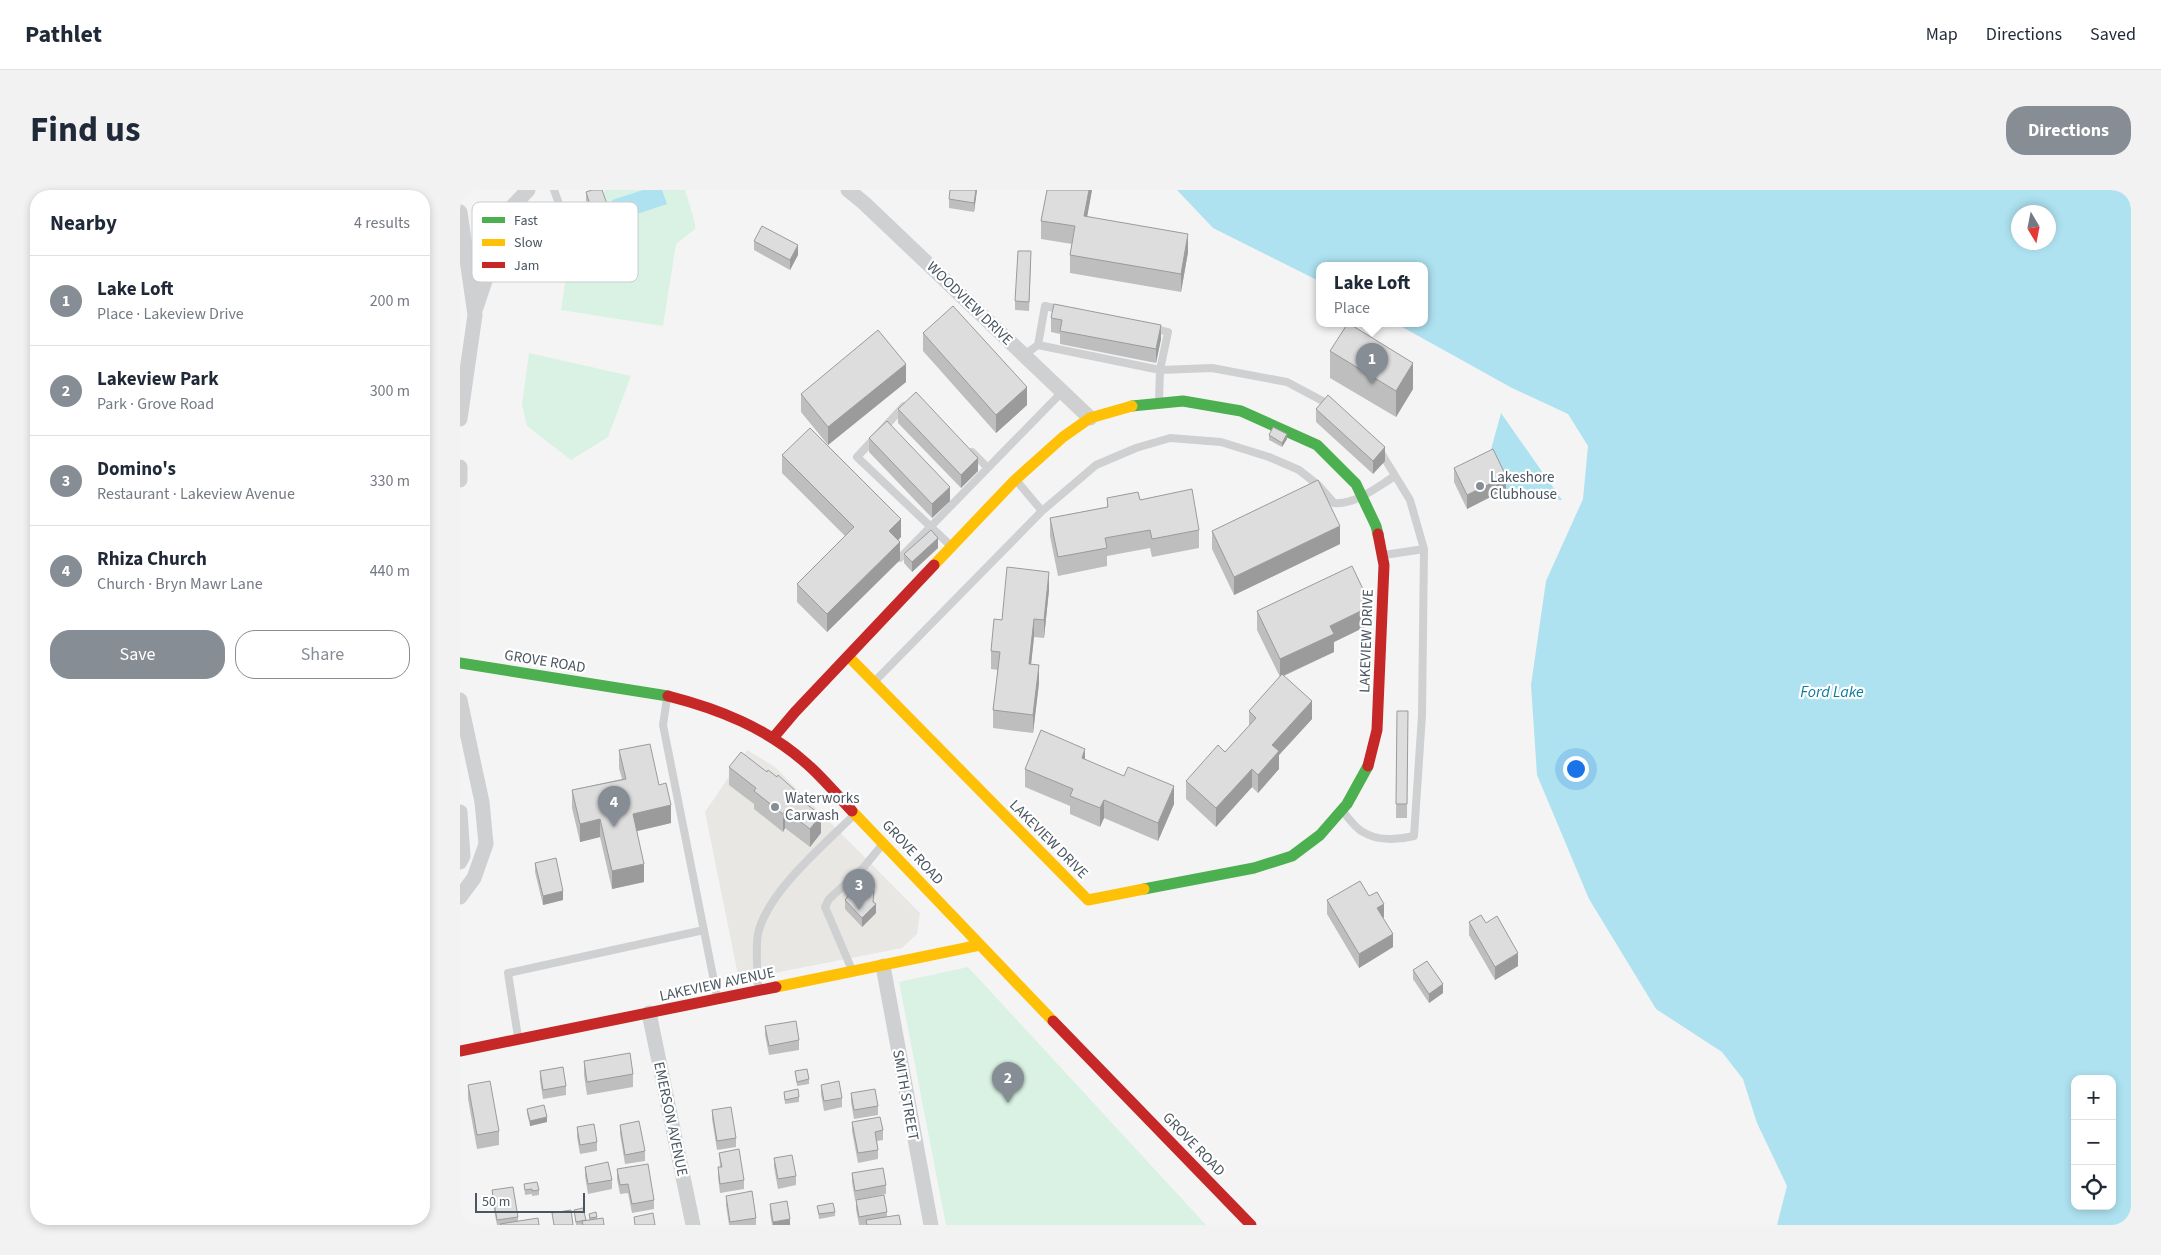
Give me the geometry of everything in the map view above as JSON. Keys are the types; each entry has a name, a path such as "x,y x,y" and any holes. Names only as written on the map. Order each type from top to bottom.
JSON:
{"street":[{"path":"517,202 528,190"},
{"name":"WOODVIEW DRIVE","path":"848,190 872,210 1090,418"},
{"path":"461,219 474,315"},
{"path":"460,419 464,369 474,315 485,282"},
{"name":"LAKEVIEW DRIVE","path":"1183,402 1240,411 1317,445 1356,484 1376,526 1384,565 1377,730 1366,770 1341,810 1320,835 1292,856 1254,868 1088,900 848,656 1016,479 1063,437 1090,418 1134,406 1159,404 1183,402"},
{"path":"460,467 460,480"},
{"path":"773,738 848,656"},
{"name":"GROVE ROAD","path":"460,663 668,696 705,706 734,717 773,738 807,764 1251,1225"},
{"path":"460,700 482,802 486,844 474,878 460,897"},
{"path":"460,812 463,856 460,862"},
{"name":"LAKEVIEW AVENUE","path":"460,1051 980,945"},
{"name":"SMITH STREET","path":"883,966 930,1225"},
{"name":"EMERSON AVENUE","path":"649,1013 693,1225"}],"lane":[{"path":"554,190 558,202"},
{"path":"1024,355 1038,345 1045,306 1073,312"},
{"path":"1140,326 1168,332 1160,370 1159,404"},
{"path":"1038,345 1160,370 1212,368 1287,382 1342,411"},
{"path":"900,558 1062,392"},
{"path":"908,401 889,428 857,457 952,547"},
{"path":"874,682 1042,511 1096,465 1136,448 1170,438 1221,442 1269,457 1298,470 1318,485 1334,503 1343,504 1362,496 1395,476"},
{"path":"1341,810 1362,832 1380,838 1402,839 1414,836 1422,715 1424,549 1410,500 1375,444"},
{"path":"969,448 988,468"},
{"path":"1016,479 1042,511"},
{"path":"951,492 958,499"},
{"path":"1382,556 1424,549"},
{"path":"668,696 663,725 718,999"},
{"path":"758,990 758,934 767,910 787,883 855,814"},
{"path":"852,972 825,906 829,899 863,868 883,843"},
{"path":"518,1040 508,973 704,930"}],"shaded area":[{"path":"747,750 775,767 920,913 917,934 902,948 739,980 705,812"}],"green space":[{"path":"605,190 685,190 695,229 676,244 663,326 561,310 565,282 638,282 638,202 586,202 602,196"},
{"path":"529,353 631,376 608,437 571,460 527,426 522,405"},
{"path":"968,967 1206,1225 946,1225 899,982"}],"water":[{"path":"643,190 662,190 667,204 638,214 638,202 613,202 612,200"},
{"name":"Ford Lake","path":"1177,190 2131,190 2131,1225 1777,1225 1787,1186 1757,1123 1743,1079 1722,1052 1656,1009 1589,899 1537,775 1531,685 1546,581 1583,499 1588,446 1568,414 1512,388 1402,327 1428,327 1428,262 1316,262 1316,280 1213,228"},
{"path":"1501,413 1562,500 1519,500 1506,489 1490,453"}],"building":[{"path":"602,190 606,202 589,202 586,192"},
{"path":"950,190 976,190 974,203 949,199"},
{"path":"1047,190 1089,190 1084,216 1188,234 1181,274 1070,255 1075,226 1041,221"},
{"path":"762,226 798,245 790,260 754,241"},
{"path":"1018,251 1031,251 1029,302 1015,301"},
{"path":"1054,304 1161,325 1156,349 1060,331 1062,320 1051,318"},
{"path":"953,306 1027,387 996,415 923,333"},
{"path":"1345,327 1354,327 1413,363 1396,391 1330,351"},
{"path":"878,330 906,364 828,427 801,394"},
{"path":"916,392 978,458 961,475 898,409"},
{"path":"1328,395 1385,447 1373,461 1316,409"},
{"path":"887,421 950,487 932,504 869,438"},
{"path":"1273,427 1287,434 1282,443 1269,435"},
{"path":"810,428 901,519 889,531 900,542 827,614 797,584 854,527 782,455"},
{"path":"1493,449 1506,476 1467,495 1454,468"},
{"path":"1318,480 1340,526 1234,577 1212,531"},
{"path":"1192,489 1199,530 1152,539 1150,530 1105,538 1107,548 1058,557 1050,518 1108,507 1107,498 1138,492 1140,500"},
{"path":"931,530 938,538 912,562 904,554"},
{"path":"1352,566 1371,606 1330,626 1334,634 1280,659 1257,611"},
{"path":"1007,567 1049,572 1044,620 1034,619 1029,664 1039,665 1033,715 993,710 1000,652 991,651 994,619 1002,620"},
{"path":"1282,674 1312,701 1272,745 1279,751 1258,775 1252,769 1216,808 1186,781 1218,745 1225,752 1256,718 1249,711"},
{"path":"1397,711 1408,711 1407,804 1396,804"},
{"path":"1041,730 1085,749 1082,758 1124,776 1128,767 1174,786 1158,823 1104,800 1100,808 1070,796 1073,789 1025,769"},
{"path":"650,744 659,785 666,783 671,805 633,814 644,864 612,871 600,819 580,824 572,790 626,779 619,750"},
{"path":"741,752 767,772 768,770 777,777 778,775 797,792 794,795 821,815 810,829 785,810 783,814 754,791 756,788 729,767"},
{"path":"556,858 563,891 543,896 535,863"},
{"path":"1360,881 1369,896 1377,892 1384,904 1377,908 1393,934 1359,954 1327,900"},
{"path":"857,885 859,887 869,885 874,890 873,902 876,904 862,918 845,900"},
{"path":"1481,915 1486,923 1497,916 1518,953 1495,967 1469,922"},
{"path":"1427,961 1443,984 1429,994 1413,970"},
{"path":"796,1021 799,1040 769,1046 765,1026"},
{"path":"630,1053 633,1074 587,1082 584,1061"},
{"path":"563,1067 566,1086 543,1090 540,1071"},
{"path":"807,1069 809,1079 797,1082 795,1071"},
{"path":"490,1081 499,1131 477,1135 468,1085"},
{"path":"839,1081 842,1098 824,1101 821,1085"},
{"path":"798,1089 799,1097 785,1100 784,1092"},
{"path":"875,1089 878,1106 854,1110 851,1093"},
{"path":"544,1105 547,1117 530,1121 527,1109"},
{"path":"731,1107 736,1138 717,1141 712,1110"},
{"path":"880,1117 883,1130 875,1132 878,1150 858,1153 852,1122"},
{"path":"639,1121 645,1151 625,1155 620,1125"},
{"path":"594,1124 597,1142 580,1145 577,1127"},
{"path":"739,1149 744,1180 720,1184 718,1167 722,1167 719,1153"},
{"path":"792,1155 796,1176 778,1179 774,1158"},
{"path":"608,1162 612,1180 588,1184 585,1167"},
{"path":"648,1164 654,1200 632,1204 628,1184 620,1185 617,1169"},
{"path":"883,1168 886,1185 855,1191 852,1173"},
{"path":"537,1182 539,1190 525,1190 524,1184"},
{"path":"513,1187 518,1217 497,1220 492,1190"},
{"path":"752,1191 756,1218 730,1222 726,1196"},
{"path":"884,1195 887,1212 859,1217 856,1200"},
{"path":"787,1201 790,1219 773,1222 770,1204"},
{"path":"833,1203 835,1212 819,1214 817,1206"},
{"path":"583,1208 586,1220 576,1222 574,1210"},
{"path":"571,1210 573,1225 554,1225 552,1213"},
{"path":"596,1212 597,1217 590,1218 589,1214"},
{"path":"653,1213 655,1225 635,1225 634,1217"},
{"path":"899,1215 901,1225 867,1225 866,1220"},
{"path":"538,1218 539,1225 500,1224"},
{"path":"603,1218 604,1225 583,1225 582,1221"}],"traffic: fast":[{"path":"1132,406 1183,401 1241,411 1317,445 1356,484 1378,534"},
{"path":"460,663 668,696"},
{"path":"1144,889 1254,868 1292,856 1320,835 1347,804 1368,766"}],"traffic: slow":[{"path":"934,565 1014,481 1063,437 1090,418 1132,406"},
{"path":"848,656 1088,900 1144,889"},
{"path":"852,811 1053,1021"},
{"path":"776,987 980,945"}],"traffic: jam":[{"path":"1368,766 1377,730 1384,565 1378,534"},
{"path":"773,738 795,712 934,565"},
{"path":"668,696 706,707 742,721 776,740 813,769 852,811"},
{"path":"460,1051 776,987"},
{"path":"1053,1021 1251,1225"}],"place":[{"name":"Lake Loft","path":"1372,384"},
{"name":"Lakeshore Clubhouse","path":"1480,486"},
{"name":"Waterworks Carwash","path":"775,807"},
{"name":"Rhiza Church","path":"614,827"},
{"name":"Domino's","path":"859,910"},
{"name":"Lakeview Park","path":"1008,1103"}]}
